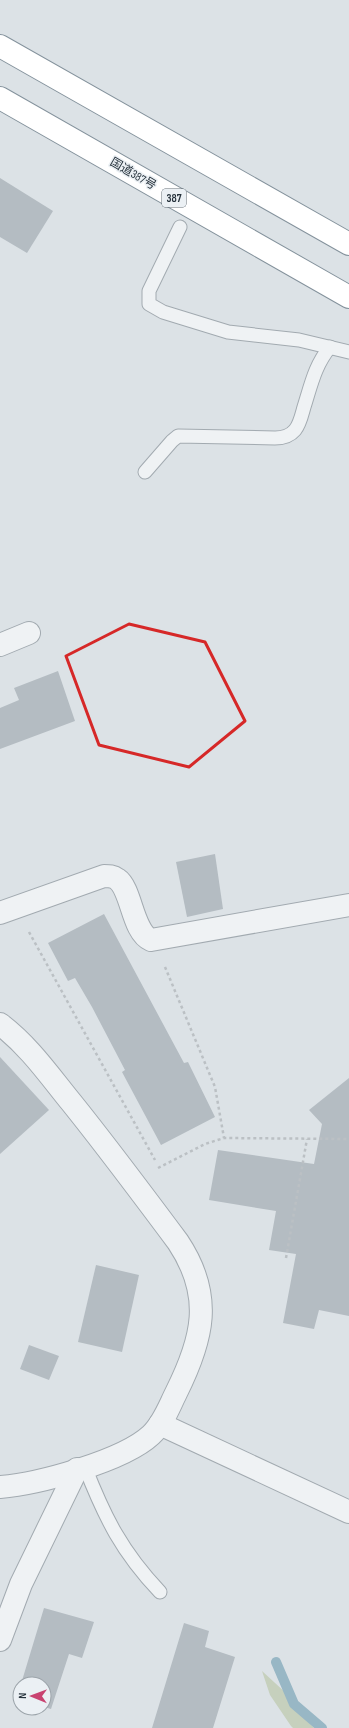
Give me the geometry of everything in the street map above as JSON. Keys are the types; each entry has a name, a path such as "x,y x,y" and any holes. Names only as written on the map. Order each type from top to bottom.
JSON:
{"highway":[{"path":"0,46 349,244"},
{"name":"国道387号","path":"0,98 349,297"}],"street":[{"path":"0,645 29,633"},
{"path":"0,913 104,876 114,877 121,884 140,930 146,938 151,940 349,905"},
{"path":"0,1024 13,1034 39,1061 86,1120 178,1242 193,1268 200,1290 202,1306 200,1331 180,1386 160,1424 151,1435 107,1459 81,1468 38,1482 0,1487"},
{"path":"160,1424 349,1512"},
{"path":"0,1640 22,1584 81,1468"}],"lane":[{"path":"180,227 149,291 149,304 163,312 228,332 290,338 349,352"},
{"path":"145,472 178,436 283,438 290,434 295,430 301,418 319,360 330,347"},
{"path":"81,1468 111,1528 138,1569 160,1592"}],"path":[{"path":"28,930 159,1168"},
{"path":"165,966 215,1087 224,1138"},
{"path":"152,1170 159,1168 205,1144 224,1138 349,1139"},
{"path":"286,1258 307,1139"}],"highlighted area":[{"path":"129,624 205,642 245,721 189,767 99,745 66,656"}],"green space":[{"path":"262,1671 287,1694 297,1710 314,1728 293,1728 291,1726 270,1695"}],"building":[{"path":"0,178 53,211 27,253 0,237"},
{"path":"58,671 75,721 0,749 0,708 19,700 14,688"},
{"path":"215,854 223,909 187,917 176,862"},
{"path":"104,914 184,1063 188,1062 215,1117 161,1145 122,1072 125,1070 92,1007 75,978 68,981 48,943"},
{"path":"0,1057 49,1110 0,1154"},
{"path":"349,1078 349,1316 319,1310 314,1329 283,1323 296,1254 269,1250 276,1211 209,1200 218,1150 314,1164 322,1124 309,1110"},
{"path":"96,1265 139,1275 122,1352 78,1342"},
{"path":"29,1345 59,1356 49,1380 20,1369"},
{"path":"44,1608 94,1622 82,1658 69,1654 52,1706 52,1676 23,1676"},
{"path":"184,1623 209,1631 205,1647 235,1657 213,1728 152,1728"}],"waterway":[{"path":"276,1662 294,1704 322,1728"}]}
